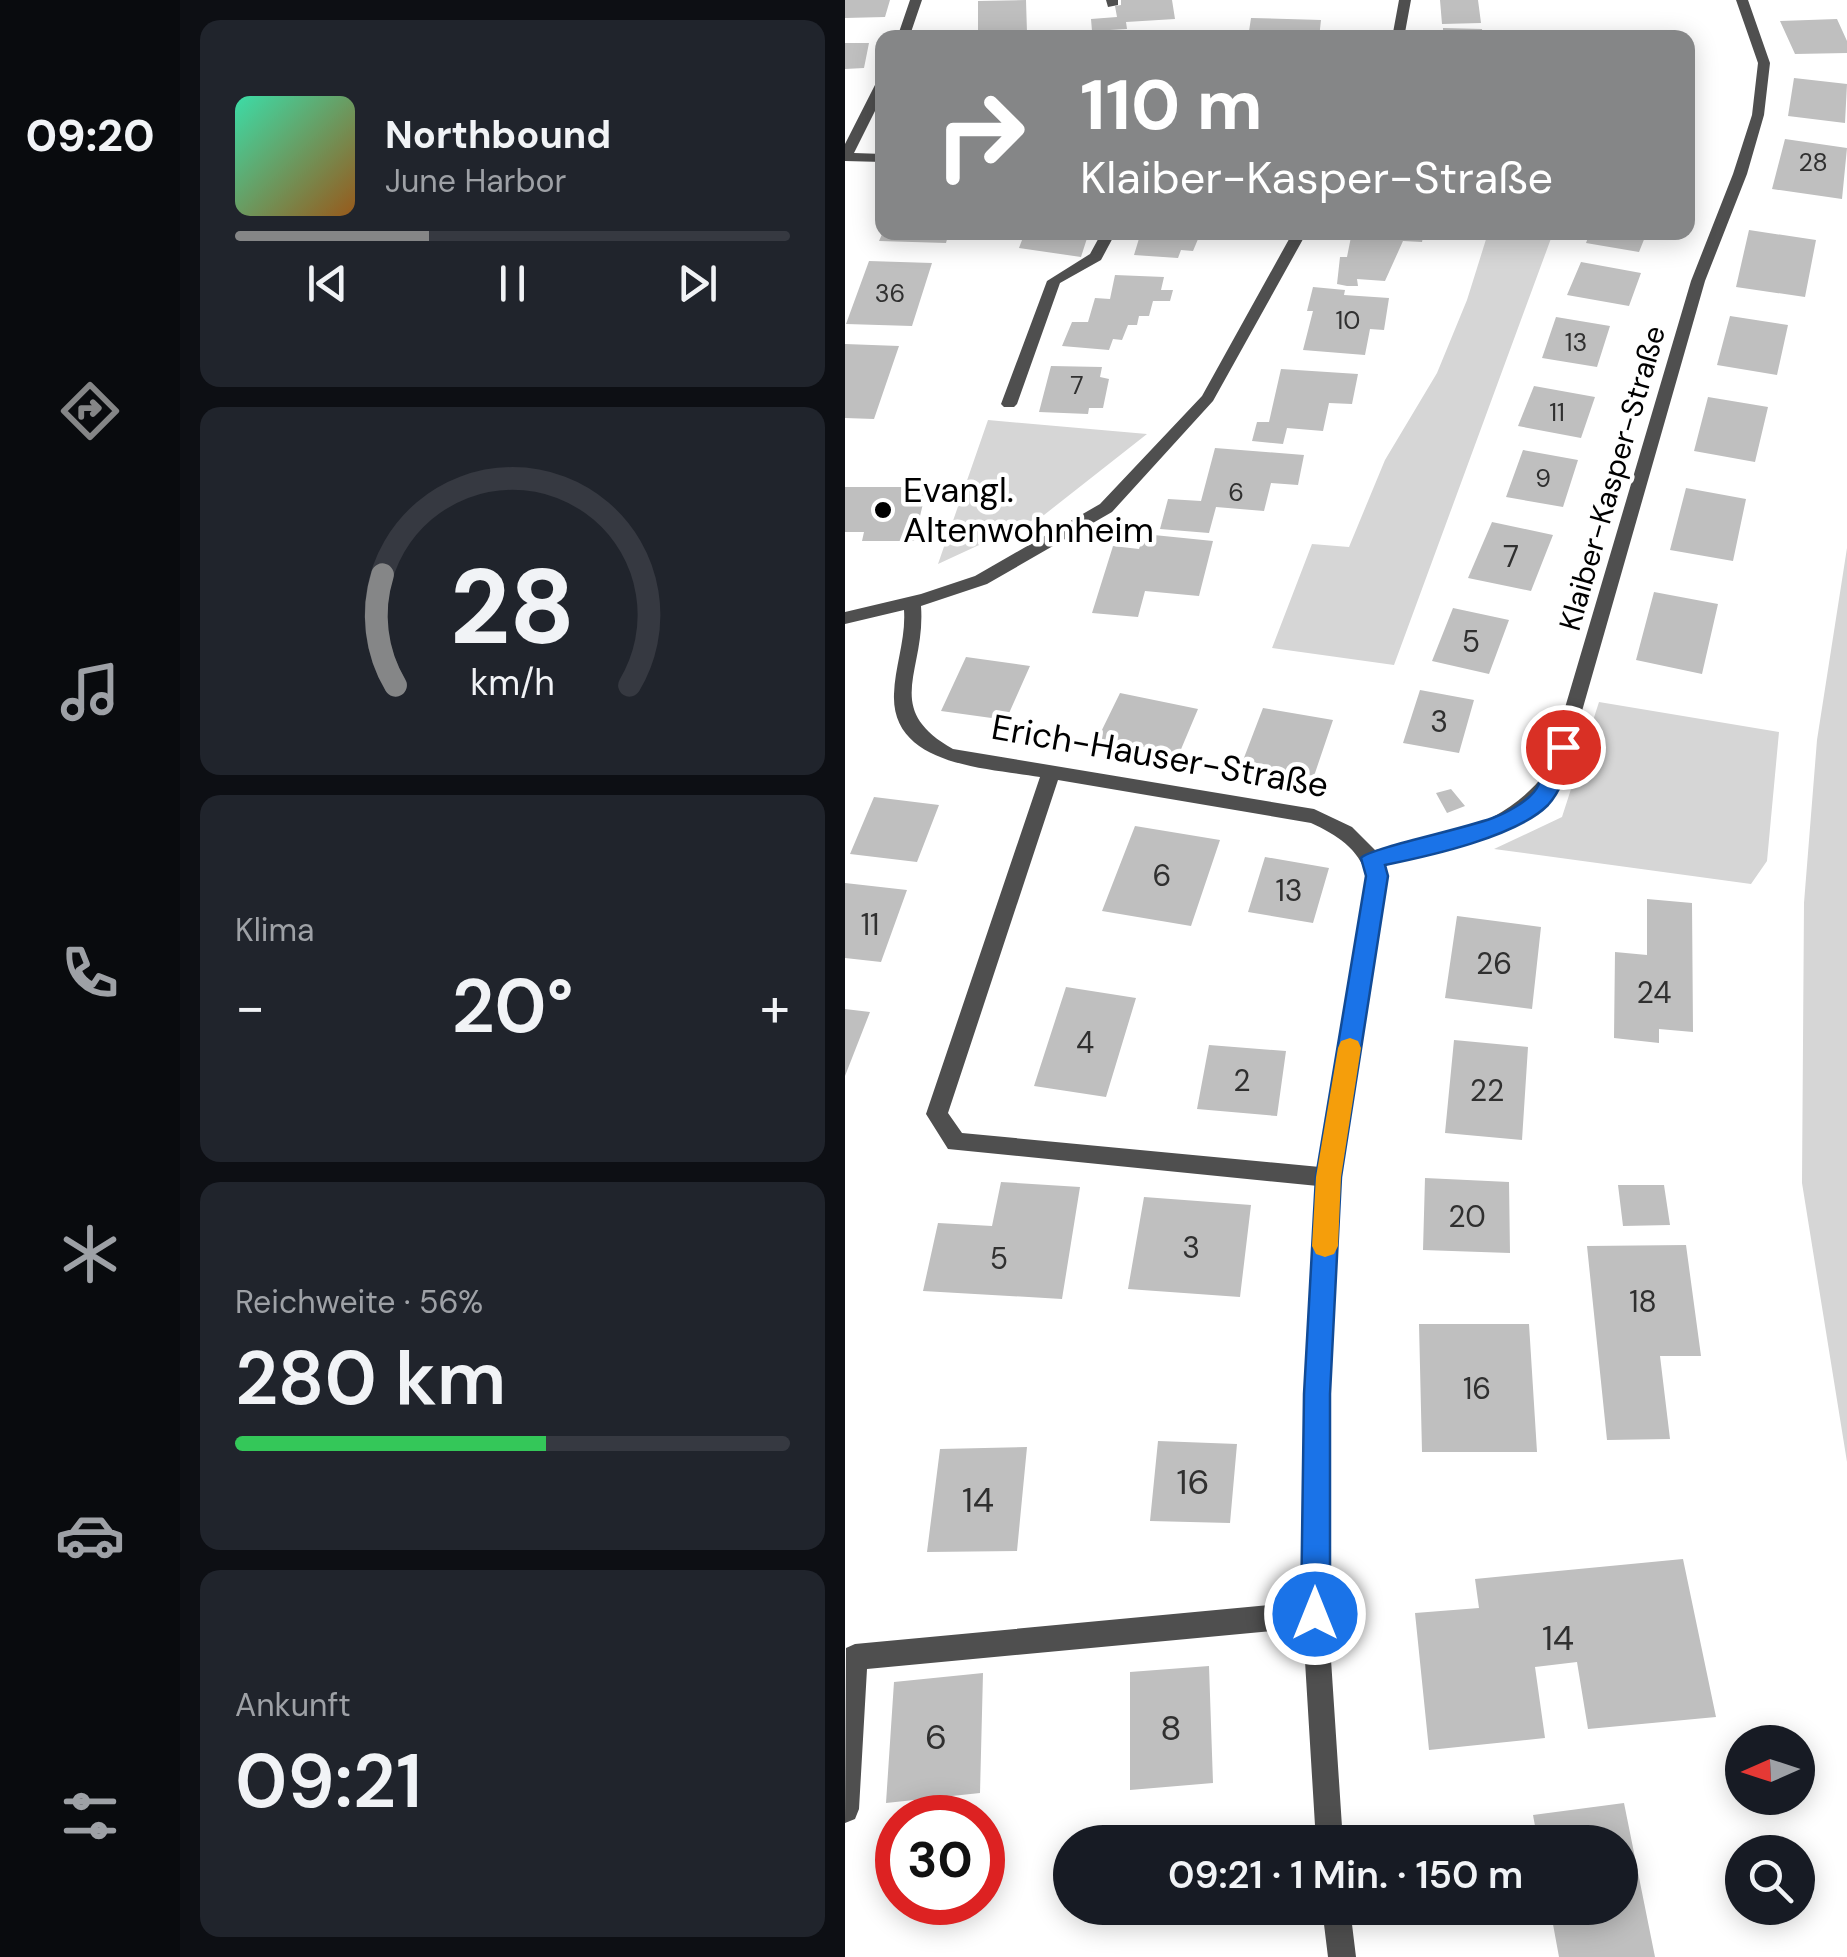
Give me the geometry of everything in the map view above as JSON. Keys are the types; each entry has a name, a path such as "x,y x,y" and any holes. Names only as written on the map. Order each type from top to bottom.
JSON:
{"street":[{"path":"907,30 916,0"},
{"path":"1399,30 1405,0"},
{"name":"Klaiber-Kasper-Straße","path":"1372,858 1409,852 1504,823 1541,799 1555,774 1697,281 1758,115 1765,63 1742,0"},
{"path":"875,97 845,157 875,158"},
{"path":"1009,404 1055,280 1097,258 1105,240"},
{"path":"845,618 912,603 998,572 1106,508 1208,398 1296,240"},
{"name":"Erich-Hauser-Straße","path":"912,603 901,705 921,744 949,755 1315,816 1344,830 1372,858"},
{"path":"1051,772 937,1114 956,1142 1329,1177"},
{"path":"1330,1825 1315,1614 1317,1394 1329,1177 1377,876 1372,858"},
{"path":"845,1809 855,1657 1315,1614"},
{"path":"1338,1925 1341,1957"}],"shaded area":[{"path":"1486,240 1550,240 1394,665 1272,648 1312,544 1349,547 1385,460 1437,373 1467,300"},
{"path":"988,420 1147,434 1044,515 938,564"},
{"path":"1847,548 1847,1462 1802,1183 1804,903 1817,740"},
{"path":"1599,702 1779,732 1767,861 1751,884 1494,849 1562,817"}],"building":[{"path":"845,0 890,0 885,17 845,18"},
{"path":"1026,0 1027,30 978,30 978,1"},
{"path":"1121,0 1172,0 1175,19 1126,22 1127,29 1092,30 1091,19 1117,17 1115,6 1121,5"},
{"path":"1440,0 1478,0 1481,23 1442,24"},
{"path":"1251,18 1321,20 1320,30 1249,30"},
{"path":"1837,19 1847,41 1847,53 1795,54 1780,21"},
{"path":"845,43 869,43 864,68 845,69"},
{"path":"1794,78 1847,84 1845,123 1788,116"},
{"path":"1785,139 1847,148 1842,199 1772,189"},
{"path":"1749,230 1816,240 1805,297 1736,287"},
{"path":"879,240 947,240 946,243"},
{"path":"1022,240 1086,240 1081,257 1019,248"},
{"path":"1139,240 1198,240 1193,251 1181,250 1178,258 1134,255"},
{"path":"1350,240 1422,240 1403,241 1385,281 1357,279 1358,286 1337,284 1340,257 1347,257"},
{"path":"1587,240 1644,240 1639,252 1586,243"},
{"path":"869,261 932,263 912,326 846,324"},
{"path":"1581,262 1641,273 1629,306 1567,295"},
{"path":"1115,275 1164,277 1161,290 1173,290 1170,301 1153,301 1149,316 1139,316 1137,325 1128,325 1122,340 1113,339 1109,350 1062,346 1072,322 1088,322 1095,298 1110,299"},
{"path":"1313,287 1345,290 1344,295 1389,298 1384,330 1370,329 1365,355 1303,350 1313,311 1307,311"},
{"path":"1730,316 1788,325 1777,375 1717,365"},
{"path":"1556,317 1610,326 1597,367 1542,358"},
{"path":"845,344 899,346 874,419 845,418"},
{"path":"1051,366 1102,367 1100,377 1109,379 1103,408 1089,408 1088,414 1039,412"},
{"path":"1281,369 1358,374 1352,404 1329,403 1323,431 1287,428 1283,444 1252,441 1257,422 1269,422"},
{"path":"1534,386 1595,397 1581,438 1518,426"},
{"path":"1708,397 1768,407 1755,462 1694,451"},
{"path":"1215,448 1304,455 1298,485 1271,483 1264,511 1216,507 1209,533 1160,529 1168,499 1201,501"},
{"path":"1523,450 1578,460 1563,507 1506,497"},
{"name":"Evangl. Altenwohnheim","path":"845,487 927,487 914,541 862,541 864,532 845,532"},
{"path":"1686,488 1746,499 1733,561 1670,550"},
{"path":"1492,522 1553,535 1531,591 1468,578"},
{"path":"1144,534 1213,541 1199,596 1145,591 1138,617 1092,613 1113,546 1139,549"},
{"path":"1654,592 1718,604 1702,674 1636,660"},
{"path":"1453,608 1509,620 1489,674 1432,661"},
{"path":"966,657 1030,666 1006,720 941,711"},
{"path":"1420,690 1474,700 1459,753 1403,743"},
{"path":"1120,693 1198,709 1179,754 1098,738"},
{"path":"1263,708 1333,720 1314,776 1242,763"},
{"path":"1451,789 1465,806 1447,813 1436,793"},
{"path":"874,797 939,805 917,862 850,854"},
{"path":"1135,826 1220,840 1191,926 1102,911"},
{"path":"1265,857 1329,868 1313,923 1248,912"},
{"path":"845,883 907,890 881,962 845,958"},
{"path":"1647,899 1692,903 1693,1032 1659,1029 1659,1043 1614,1038 1615,952 1647,955"},
{"path":"1457,916 1541,927 1532,1009 1445,998"},
{"path":"1066,987 1136,998 1106,1097 1034,1086"},
{"path":"845,1009 870,1012 845,1076"},
{"path":"1454,1040 1528,1047 1522,1140 1445,1133"},
{"path":"1209,1045 1286,1051 1277,1116 1197,1109"},
{"path":"1425,1178 1509,1182 1510,1253 1423,1250"},
{"path":"1001,1182 1080,1187 1062,1299 923,1291 938,1223 992,1226"},
{"path":"1618,1185 1664,1185 1670,1225 1623,1226"},
{"path":"1144,1197 1251,1205 1240,1297 1128,1289"},
{"path":"1686,1245 1701,1356 1660,1356 1670,1439 1607,1440 1587,1246"},
{"path":"1419,1324 1529,1324 1537,1452 1422,1452"},
{"path":"1158,1441 1237,1444 1230,1523 1150,1521"},
{"path":"1027,1447 1017,1551 927,1552 940,1449"},
{"path":"1683,1559 1716,1717 1588,1729 1577,1662 1535,1667 1545,1738 1429,1750 1415,1613 1479,1608 1475,1579"},
{"path":"1209,1666 1213,1783 1130,1790 1130,1672"},
{"path":"983,1673 980,1793 887,1795 894,1682"},
{"path":"1624,1803 1628,1825 1535,1825 1533,1815"},
{"path":"1638,1873 1655,1957 1559,1957 1553,1925 1638,1925"}],"slow traffic":[{"path":"1325,1246 1329,1177 1350,1048"}],"place":[{"name":"Evangl. Altenwohnheim","path":"883,510"}],"route":[{"path":"1315,1614 1317,1394 1329,1177 1377,876 1372,858 1409,852 1504,823 1541,799 1555,774 1563,747"}]}
